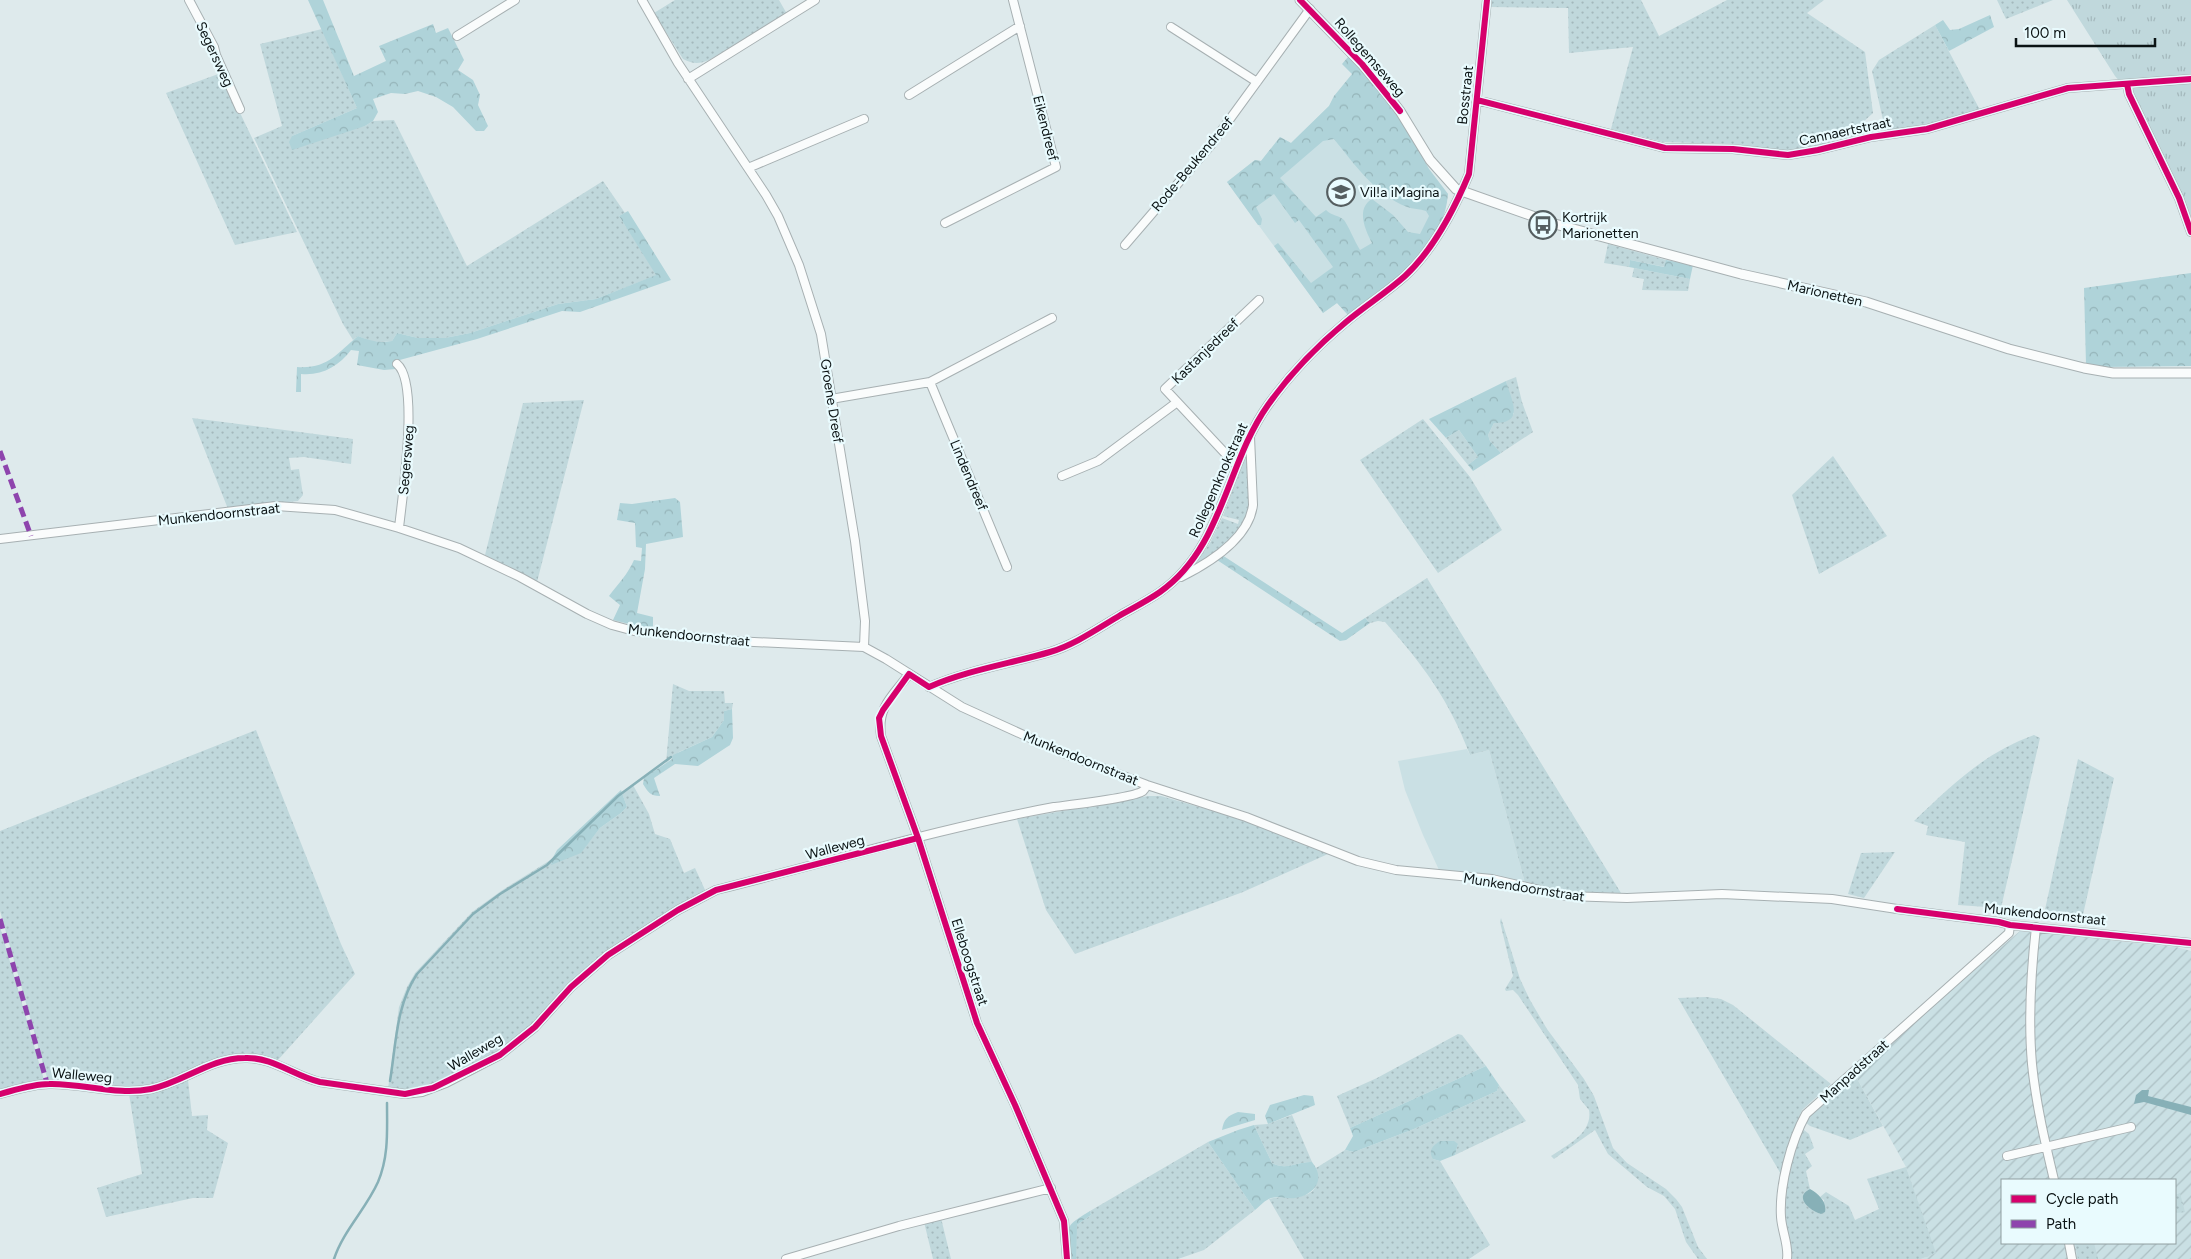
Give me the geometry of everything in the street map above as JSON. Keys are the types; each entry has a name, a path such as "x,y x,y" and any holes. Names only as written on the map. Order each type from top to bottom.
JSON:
{"street":[{"name":"Segersweg","path":"189,0 214,47 216,56 240,109"},
{"path":"457,36 516,0"},
{"name":"Groene Dreef","path":"642,0 688,79 778,216 799,265 821,334 855,541 865,621 864,648"},
{"path":"688,79 815,0"},
{"name":"Eikendreef","path":"945,222 1056,167 1013,0"},
{"name":"Rollegemseweg","path":"1300,0 1362,64 1400,110 1441,174 1452,186 1462,191"},
{"name":"Bosstraat","path":"1462,191 1469,174 1487,0"},
{"name":"Rode-Beukendreef","path":"1125,245 1211,145 1310,9"},
{"path":"908,95 1020,26"},
{"path":"1170,27 1257,82"},
{"name":"Cannaertstraat","path":"1477,100 1665,148 1733,149 1788,155 1871,137 1927,129 2068,88 2191,79"},
{"path":"2128,84 2129,94 2179,198 2191,232"},
{"path":"748,168 864,119"},
{"name":"Marionetten","path":"1462,191 1555,224 1741,274 1866,302 2009,349 2084,368 2113,373 2191,373"},
{"name":"Rollegemknokstraat","path":"929,687 955,676 1052,651 1111,621 1160,592 1175,580 1202,548 1214,525 1250,437 1268,405 1308,356 1346,322 1404,276 1419,261 1434,242 1462,191"},
{"name":"Kastanjedreef","path":"1237,466 1176,403 1165,389 1259,300"},
{"path":"831,399 930,382 1052,318"},
{"name":"Segersweg","path":"397,364 401,368 405,380 410,420 399,528"},
{"name":"Lindendreef","path":"930,382 1007,567"},
{"name":"Kastanjedreef","path":"1062,476 1098,461 1176,403"},
{"name":"Rollegemknokstraat","path":"1175,580 1195,570 1218,553 1248,525 1253,505 1250,437"},
{"name":"Munkendoornstraat","path":"0,539 276,506 335,510 399,528 459,548 520,577 612,626 634,631 734,641 864,648 886,659 962,707 1064,753 1147,784 1246,816 1358,861 1396,870 1492,879 1531,889 1574,896 1627,898 1722,894 1832,899 2010,925 2191,943"},
{"name":"Elleboogstraat","path":"909,674 879,718 884,749 918,838 977,1023 1052,1188 1064,1221 1067,1259"},
{"name":"Walleweg","path":"0,1094 47,1084 124,1091 146,1090 167,1084 213,1064 244,1058 269,1061 309,1080 391,1093 422,1092 446,1083 500,1055 535,1027 571,987 608,955 678,910 716,890 918,838 1054,807 1124,796 1144,790 1147,784"},
{"name":"Manpadstraat","path":"1787,1259 1788,1247 1781,1221 1781,1199 1793,1145 1806,1114 2008,933 2010,925"},
{"path":"2036,928 2031,1041 2036,1095 2054,1179"},
{"path":"2007,1156 2131,1127"},
{"path":"786,1259 899,1226 1052,1188"},
{"path":"2069,1244 2072,1259"}],"shaded area":[{"name":"Vil!a iMagina","path":"1334,96 1385,98 1406,127 1429,169 1448,194 1445,209 1348,315 1337,303 1323,313 1227,182 1255,160 1261,161 1280,137 1291,143 1329,106"},
{"path":"1467,749 1470,755 1489,750 1525,883 1495,875 1439,870 1423,835 1405,790 1398,761"},
{"path":"2020,931 2176,947 2191,951 2191,1259 1921,1259 1935,1253 1906,1167 1854,1073"},
{"path":"2142,1090 2149,1090 2148,1096 2191,1107 2191,1115 2144,1102 2134,1104 2136,1095"},
{"path":"1810,1189 1822,1199 1825,1205 1825,1212 1821,1214 1817,1212 1808,1207 1803,1200 1805,1192"}],"green space":[{"path":"308,0 323,0 354,76 386,61 379,46 433,24 436,33 448,28 464,60 458,70 473,80 480,95 478,105 488,126 484,131 476,131 453,107 436,97 418,91 405,94 391,93 373,99 378,112 373,121 365,126 292,150 289,142 292,136 357,108"},
{"path":"675,0 779,0 787,14 709,60 693,63 683,59 654,13"},
{"path":"1492,0 1641,0 1659,36 1727,0 1824,0 1807,13 1865,52 1873,113 1861,124 1868,132 1802,151 1734,144 1663,142 1611,129 1633,47 1569,53 1568,8 1491,7"},
{"path":"1997,0 2053,0 2006,19"},
{"path":"2067,0 2191,0 2191,217 2142,111 2135,99 2115,76"},
{"path":"1990,15 1994,27 1949,51 1935,25 1943,20 1950,30 1959,29"},
{"path":"1935,25 1980,110 1939,123 1890,131 1885,129 1872,71 1879,60"},
{"path":"322,29 357,108 292,136 365,126 373,121 394,120 467,266 603,181 625,213 619,216 657,275 596,299 558,304 470,333 445,338 418,338 397,333 392,341 372,342 358,336 353,340 343,324 254,138 282,126 260,44"},
{"name":"Vil!a iMagina","path":"1348,57 1364,71 1406,127 1429,169 1448,194 1444,214 1437,232 1426,249 1398,278 1351,316 1337,303 1323,313 1274,246 1278,243 1311,283 1333,267 1299,220 1295,223 1274,194 1256,207 1262,219 1261,225 1258,225 1227,182 1255,160 1261,161 1280,137 1291,143 1329,106 1334,96 1352,74 1342,64","holes":["1334,139 1366,178 1385,195 1407,207 1426,211 1429,216 1420,234 1408,232 1393,215 1372,199 1367,203 1363,214 1363,220 1372,243 1360,250 1344,220 1326,210 1316,217 1280,178 1323,141"]},
{"path":"221,73 297,232 235,245 166,93"},
{"path":"628,211 671,280 580,312 562,311 477,339 396,361 396,369 384,370 357,365 359,351 351,350 341,361 323,372 301,374 301,392 296,392 297,367 317,366 324,363 358,336 383,342 392,341 397,333 418,338 445,338 470,333 558,304 596,299 656,275 619,216"},
{"path":"1608,244 1666,260 1665,267 1630,260 1629,267 1604,263"},
{"path":"1630,260 1664,267 1666,260 1693,265 1690,279 1629,267"},
{"path":"1634,268 1690,279 1688,291 1642,290 1644,279 1632,277"},
{"path":"2191,273 2191,366 2100,367 2086,364 2084,288"},
{"path":"1516,377 1522,402 1533,432 1501,453 1490,441 1488,435 1494,423 1514,414 1506,381"},
{"path":"1506,381 1513,404 1513,415 1504,422 1494,423 1488,435 1490,441 1501,453 1473,471 1468,465 1478,457 1459,430 1446,438 1429,419"},
{"path":"584,400 537,582 485,555 523,403"},
{"path":"192,418 353,439 351,464 304,457 289,458 291,470 299,469 303,495 298,501 228,509"},
{"path":"1423,419 1470,477 1502,530 1438,573 1360,460"},
{"path":"1459,430 1478,457 1468,465 1446,438"},
{"path":"1246,455 1249,455 1251,485 1249,514 1240,530 1227,544 1194,566 1210,543 1222,518 1238,524 1239,520 1223,516"},
{"path":"1833,456 1887,536 1819,574 1792,495"},
{"path":"675,498 680,502 683,537 646,544 645,569 637,613 653,617 653,630 613,620 620,605 609,596 634,560 641,561 642,548 636,547 635,523 617,520 620,503 632,504"},
{"path":"1222,555 1342,633 1365,618 1370,623 1346,640 1340,641 1217,560"},
{"path":"1427,578 1621,893 1561,891 1525,883 1489,750 1470,755 1444,700 1412,654 1385,622 1370,623 1365,618"},
{"path":"673,684 689,691 724,691 725,703 733,703 732,709 724,711 724,720 712,737 679,752 666,763"},
{"path":"732,709 733,738 730,745 698,766 675,764 654,778 660,796 650,793 646,789 643,784 644,778 672,759 673,755 712,737 724,720 724,711"},
{"path":"256,730 341,944 355,974 278,1060 258,1055 240,1054 224,1057 161,1082 133,1088 109,1088 48,1081 0,911 0,831"},
{"path":"2034,735 2040,738 2001,908 1958,905 1965,842 1926,835 1928,826 1914,821 1970,771 2016,742"},
{"path":"2078,759 2114,778 2082,919 2044,914"},
{"path":"633,785 649,814 655,834 670,839 684,873 695,868 706,892 594,961 570,982 528,1028 490,1056 440,1082 425,1087 388,1089 399,1007 415,973 472,912 552,859 551,864 581,852 600,828 627,807 622,793"},
{"path":"621,790 627,807 600,828 581,853 551,865 557,850"},
{"path":"1148,796 1161,796 1244,820 1328,854 1243,892 1075,954 1046,910 1017,819"},
{"path":"1895,852 1864,898 1848,894 1861,853"},
{"path":"1501,918 1520,979 1530,1000 1547,1029 1584,1079 1594,1096 1613,1148 1627,1163 1666,1189 1676,1199 1682,1207 1698,1247 1707,1259 1698,1259 1686,1242 1675,1209 1664,1196 1647,1187 1608,1154 1595,1130 1554,1159 1551,1156 1578,1138 1583,1132 1589,1118 1589,1110 1580,1099 1578,1085 1518,995 1513,990 1506,991 1505,989 1513,976 1500,922"},
{"path":"0,927 44,1080 0,1090"},
{"path":"1706,997 1721,999 1733,1005 1831,1084 1802,1110 1782,1176 1678,998"},
{"path":"1458,1034 1462,1035 1486,1066 1350,1128 1337,1096 1377,1078"},
{"path":"1486,1066 1499,1085 1497,1091 1414,1129 1354,1152 1345,1150 1353,1136 1350,1128"},
{"path":"1854,1073 1883,1126 1850,1140 1810,1126 1805,1122 1807,1117"},
{"path":"188,1080 192,1116 208,1115 207,1130 228,1143 213,1198 193,1198 106,1217 97,1188 142,1174 129,1094 151,1093"},
{"path":"1499,1085 1526,1121 1455,1155 1458,1144 1433,1159 1440,1161 1490,1245 1469,1259 1304,1259 1269,1199 1304,1196 1315,1188 1317,1180 1316,1168 1345,1150 1354,1152 1414,1129 1497,1091"},
{"path":"1304,1095 1313,1096 1315,1105 1268,1124 1265,1116 1270,1105"},
{"path":"1238,1112 1255,1114 1255,1120 1222,1130 1227,1118"},
{"path":"1292,1115 1312,1162 1288,1166 1277,1165 1272,1163 1254,1125 1268,1124"},
{"path":"1254,1125 1272,1163 1288,1166 1312,1162 1318,1174 1318,1180 1313,1190 1308,1194 1295,1198 1271,1198 1255,1210 1208,1142"},
{"path":"1804,1130 1809,1134 1814,1148 1805,1154 1812,1166 1806,1171 1810,1189 1803,1196 1803,1200 1808,1207 1821,1214 1824,1200 1820,1197 1826,1192 1849,1206 1855,1220 1879,1209 1867,1179 1906,1167 1936,1253 1921,1259 1790,1259 1785,1209 1786,1194 1795,1149 1801,1131"},
{"path":"1440,1141 1454,1141 1458,1144 1455,1155 1440,1161 1433,1159 1432,1149"},
{"path":"1208,1142 1255,1210 1204,1250 1178,1259 1076,1259 1077,1225 1091,1215 1090,1211"},
{"path":"2180,1193 2185,1212 2177,1213 2176,1195"},
{"path":"1090,1211 1091,1215 1077,1225 1076,1259 1070,1259 1068,1230 1074,1222"},
{"path":"941,1218 951,1259 933,1259 924,1222"},
{"path":"2075,1244 2094,1244 2098,1259 2078,1259"}],"waterway":[{"path":"390,1081 401,1012 410,986 417,974 473,914 500,894 547,865 618,796 671,757"},
{"path":"334,1259 343,1239 373,1192 382,1172 387,1143 387,1103"}],"marked path":[{"path":"0,451 31,536"},
{"path":"0,919 47,1083"}],"cycle path":[{"path":"1300,0 1362,64 1400,111"},
{"path":"1067,1259 1064,1221 1015,1105 977,1023 918,838 881,736 879,718 909,674 929,687 974,672 1059,649 1160,592 1181,574 1198,553 1211,529 1254,428 1276,394 1304,361 1325,341 1353,316 1405,276 1425,254 1450,215 1469,174 1487,0"},
{"path":"1477,100 1665,148 1733,149 1788,155 1871,137 1927,129 2068,88 2191,79"},
{"path":"2127,84 2129,94 2179,198 2191,232"},
{"path":"0,1094 43,1084 138,1091 163,1086 220,1062 245,1058 265,1060 320,1082 405,1094 433,1088 500,1055 535,1027 571,987 608,955 678,910 716,890 918,838"},
{"path":"1897,909 2010,925 2191,943"}],"place":[{"name":"Vil!a iMagina","path":"1341,192"},
{"name":"Kortrijk Marionetten","path":"1543,225"}]}
